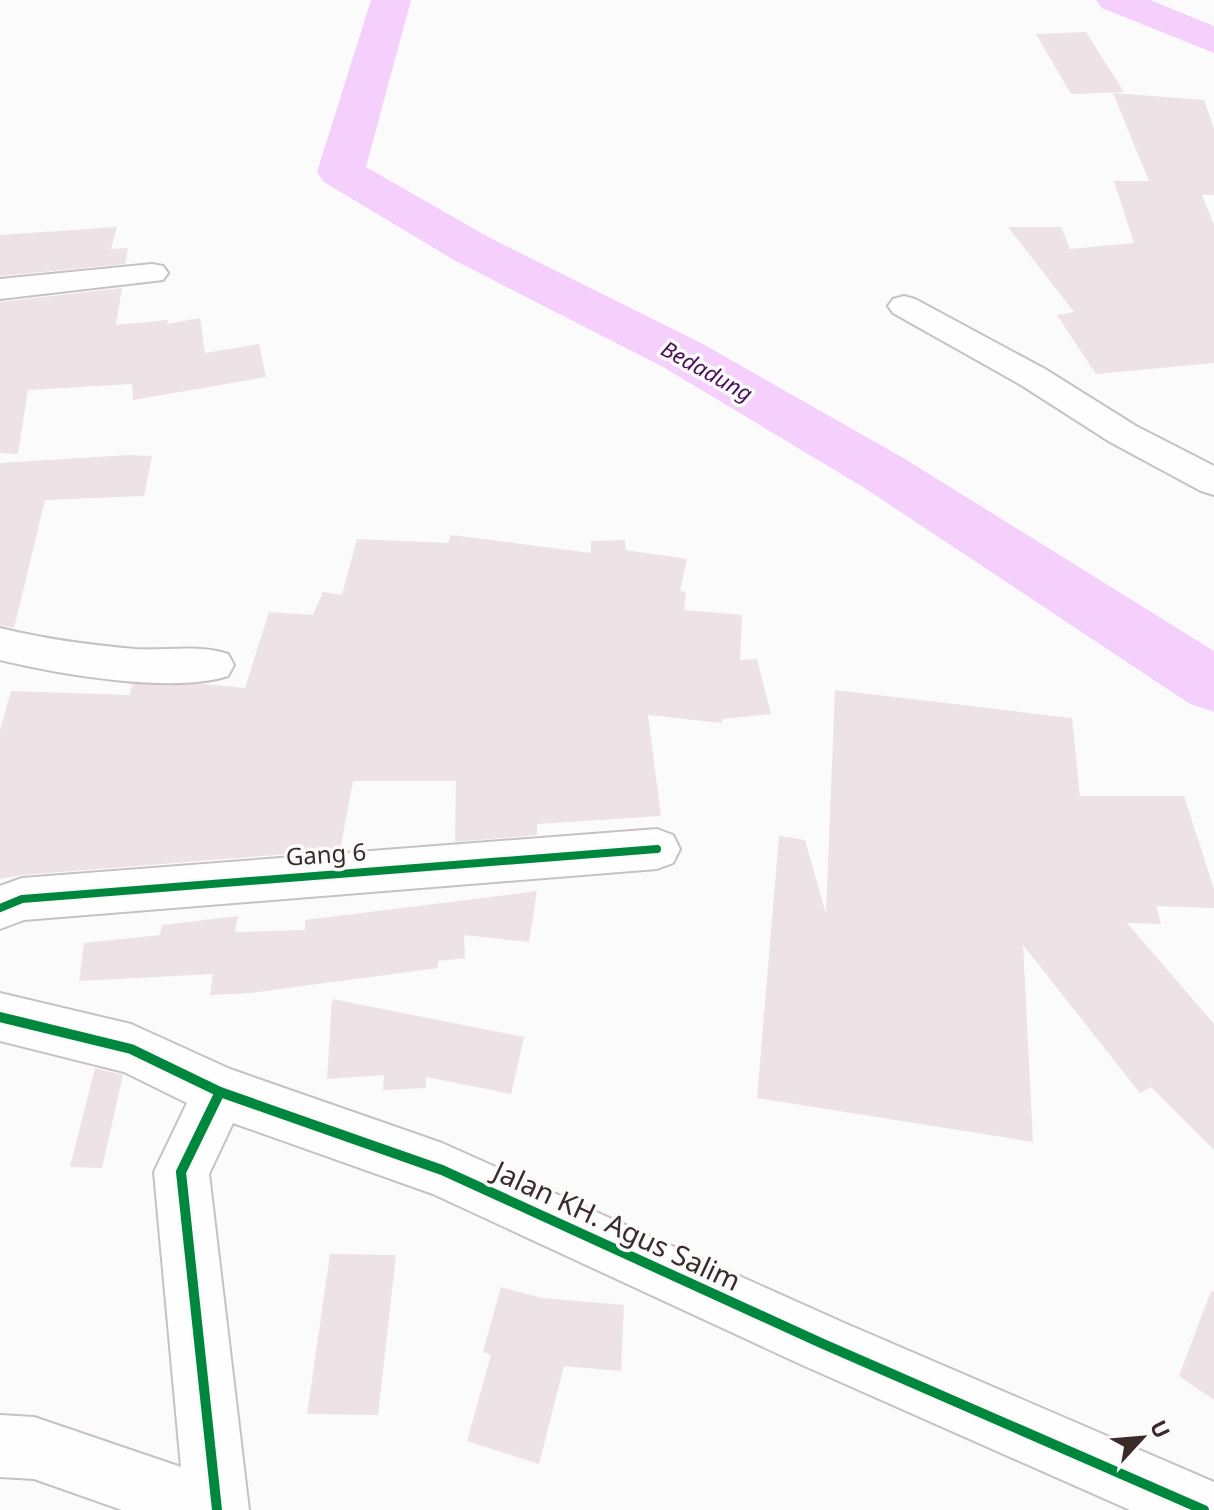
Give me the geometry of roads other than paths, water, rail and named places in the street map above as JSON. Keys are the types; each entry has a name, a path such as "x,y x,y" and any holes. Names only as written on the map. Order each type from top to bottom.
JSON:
{"street":[{"path":"0,289 152,273"},
{"path":"904,306 1033,377 1123,434 1214,482"},
{"path":"0,644 53,657 81,660 138,665 213,665"},
{"name":"Gang 6","path":"0,908 22,899 657,849"},
{"name":"Jalan KH. Agus Salim","path":"0,1017 131,1049 220,1092 442,1170 821,1343 1204,1510"},
{"path":"0,1446 34,1448 215,1510 181,1172 220,1092"}],"waterway":[{"name":"Bedadung","path":"391,0 341,172 472,249 682,355 884,473 1214,685"},
{"path":"1116,0 1214,41"}]}
